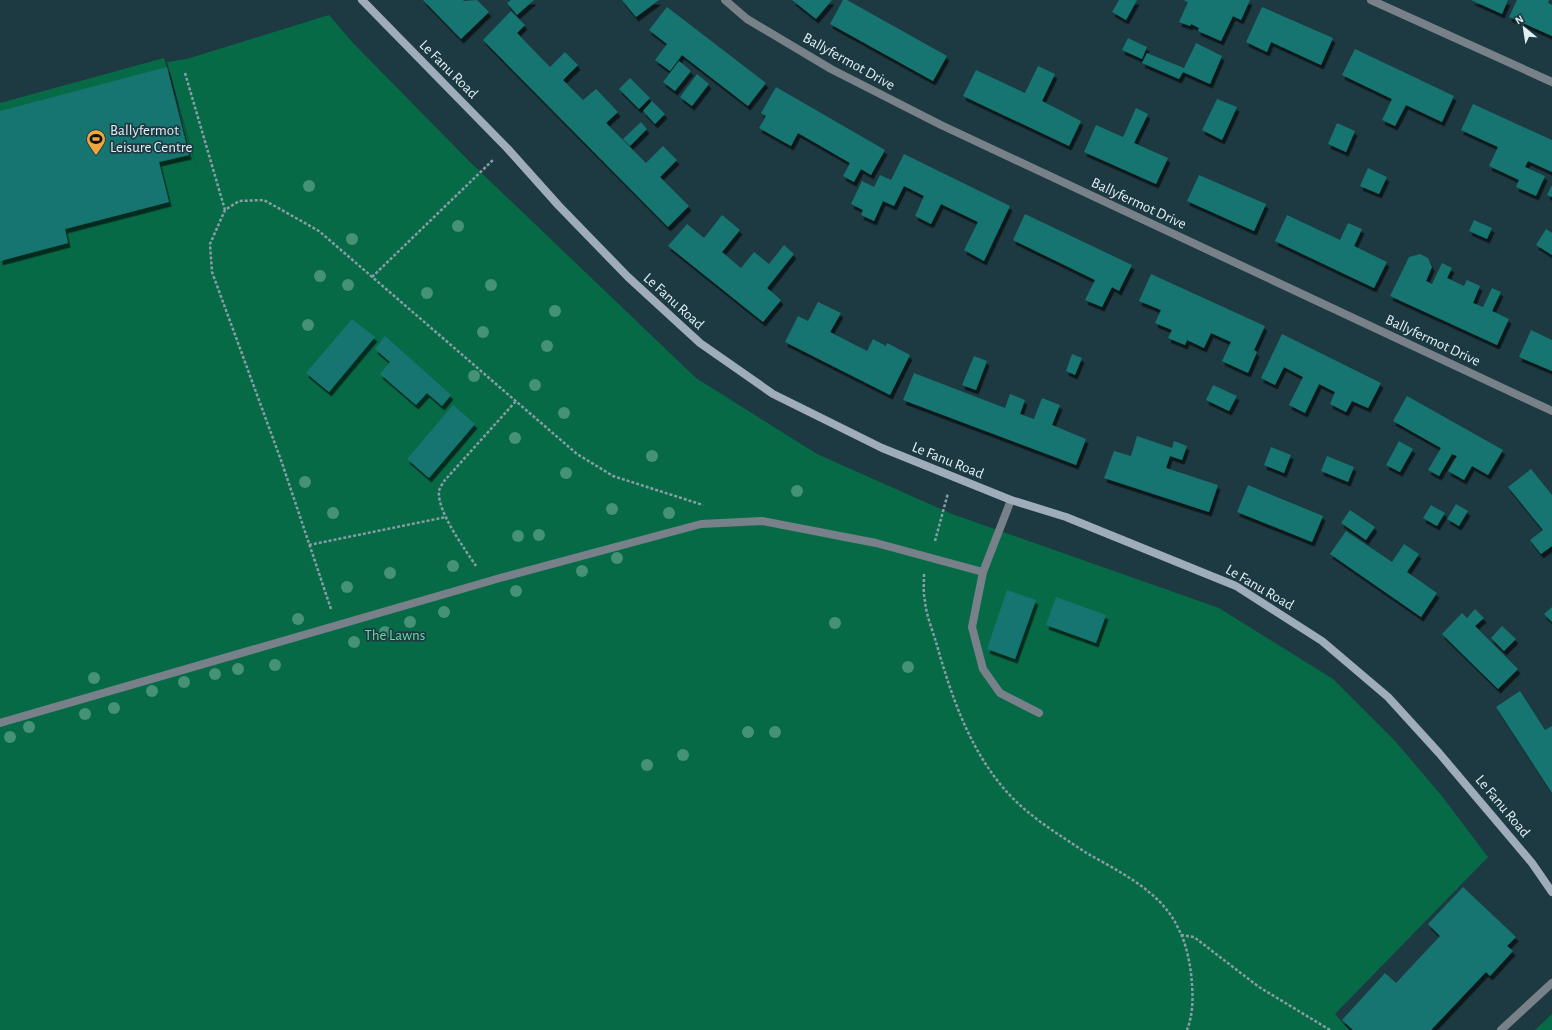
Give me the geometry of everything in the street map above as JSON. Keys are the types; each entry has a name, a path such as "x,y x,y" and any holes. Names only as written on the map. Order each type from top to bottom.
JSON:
{"street":[{"name":"Le Fanu Road","path":"362,0 507,148 559,206 628,277 700,343 773,394 882,448 1011,500 1073,520 1236,586 1322,641 1388,697 1419,730 1497,820 1532,863 1552,892"},
{"name":"Ballyfermot Drive","path":"725,0 747,19 831,69 941,125 1552,411"},
{"path":"1371,0 1552,82"},
{"path":"1011,500 983,572 972,627 983,669 1000,693 1039,713"},
{"path":"0,723 486,582 701,524 762,521 876,543 930,556 983,572"},
{"path":"1501,1030 1552,983"}],"path":[{"path":"185,74 225,210"},
{"path":"372,276 507,148"},
{"path":"336,626 282,463 212,272 210,244 225,210 238,201 264,200 319,231 577,454 612,476 704,505"},
{"path":"486,582 446,517 440,501 439,490 445,480 516,401"},
{"path":"953,477 930,556 924,571 925,601 957,708 980,756 1006,792 1036,819 1085,851 1139,883 1165,907 1181,935 1189,958 1193,992 1191,1020 1186,1030"},
{"path":"309,545 446,517"},
{"path":"1181,935 1194,936 1259,987 1330,1030"}],"green space":[{"name":"The Lawns","path":"329,15 353,43 470,162 696,378 817,454 952,514 1219,608 1333,679 1396,742 1441,795 1488,857 1335,1014 1349,1030 0,1030 0,103 164,58 198,173 167,62 187,59"},
{"path":"1552,1014 1552,1030 1535,1030"}],"building":[{"path":"423,0 477,0 489,12 461,39"},
{"path":"511,0 534,0 517,15 507,3"},
{"path":"622,0 659,0 636,17"},
{"path":"792,0 832,0 816,19"},
{"path":"843,0 847,0 947,56 933,81 830,24"},
{"path":"1119,0 1137,0 1126,20 1112,12"},
{"path":"1183,0 1250,0 1241,20 1233,16 1221,41 1198,31 1199,28 1191,24 1190,26 1179,22 1188,2"},
{"path":"1471,0 1508,0 1502,14"},
{"path":"1517,0 1549,0 1548,3 1552,5 1552,36 1509,17"},
{"path":"667,7 766,83 748,106 682,55 670,71 655,60 667,44 649,30"},
{"path":"1262,7 1333,38 1321,65 1271,42 1267,52 1246,42"},
{"path":"511,11 525,25 517,33 550,67 565,52 578,65 563,80 583,100 596,89 618,112 606,123 646,163 663,146 677,160 660,177 689,206 668,227 483,40"},
{"path":"1128,38 1147,47 1142,59 1122,50"},
{"path":"1196,43 1222,56 1210,84 1183,72 1179,79 1142,63 1147,53 1184,68"},
{"path":"1355,49 1454,96 1442,122 1406,105 1395,126 1382,120 1392,99 1342,75"},
{"path":"679,61 691,71 675,91 663,82"},
{"path":"1038,66 1055,74 1042,101 1081,121 1069,146 963,96 976,70 1025,93"},
{"name":"Ballyfermot Leisure Centre","path":"167,67 189,155 159,162 169,202 65,229 68,243 0,261 0,111"},
{"path":"697,74 709,84 692,106 680,97"},
{"path":"630,78 650,98 639,109 619,89"},
{"path":"776,87 885,150 871,175 861,169 854,182 843,176 850,163 798,133 791,146 759,128 766,116 761,113"},
{"path":"1217,99 1237,107 1222,140 1202,130"},
{"path":"652,101 665,114 655,124 643,111"},
{"path":"1473,104 1552,140 1552,172 1528,161 1525,167 1545,176 1536,196 1516,187 1519,180 1489,166 1498,147 1461,130"},
{"path":"1136,108 1148,114 1134,143 1168,158 1156,184 1084,152 1096,125 1123,137"},
{"path":"641,122 647,129 630,146 623,139"},
{"path":"1337,123 1355,131 1346,152 1328,144"},
{"path":"904,154 1010,206 984,261 964,250 978,222 941,204 931,224 915,216 924,196 904,186 894,206 883,201 874,221 861,215 863,210 851,204 862,181 874,187 880,175 891,180"},
{"path":"1368,168 1387,177 1379,194 1360,186"},
{"path":"1199,175 1266,204 1254,231 1187,201"},
{"path":"1552,185 1552,197 1547,195"},
{"path":"1025,214 1132,265 1119,291 1112,287 1102,307 1085,300 1095,280 1013,240"},
{"path":"722,215 740,230 722,252 741,268 754,252 769,264 784,245 794,254 767,288 781,300 763,322 668,246 687,224 704,238"},
{"path":"1287,215 1340,240 1348,223 1362,229 1354,246 1387,262 1374,288 1275,241"},
{"path":"1474,220 1492,228 1487,239 1469,231"},
{"path":"1546,229 1552,233 1552,255 1536,245"},
{"path":"1420,254 1428,258 1432,267 1426,281 1432,284 1442,263 1452,268 1447,278 1464,286 1467,280 1480,286 1473,303 1483,307 1492,288 1501,292 1492,311 1509,319 1497,345 1390,296 1409,257"},
{"path":"1151,274 1265,326 1254,350 1257,352 1248,373 1222,361 1231,342 1211,333 1204,348 1187,340 1185,345 1168,338 1172,330 1155,323 1161,310 1139,301"},
{"path":"818,302 841,313 830,332 867,351 873,339 886,346 887,343 910,355 890,395 785,342 798,316 808,321"},
{"path":"352,319 375,337 329,392 306,373"},
{"path":"1531,330 1552,340 1552,371 1519,357"},
{"path":"1282,334 1381,383 1368,408 1352,401 1346,412 1330,404 1335,392 1319,384 1305,413 1289,405 1303,377 1284,367 1275,385 1261,378"},
{"path":"385,336 451,395 442,406 427,393 416,405 380,374 390,362 375,349"},
{"path":"1072,354 1082,358 1075,375 1066,371"},
{"path":"974,356 987,361 976,390 962,385"},
{"path":"914,373 1005,408 1010,394 1025,400 1020,414 1034,419 1042,398 1060,405 1052,425 1086,439 1076,465 903,400"},
{"path":"1213,385 1237,396 1229,411 1206,400"},
{"path":"1407,396 1503,450 1488,475 1472,466 1464,480 1448,471 1457,456 1452,454 1439,476 1428,470 1441,448 1393,421"},
{"path":"453,405 475,424 429,478 407,459"},
{"path":"1137,436 1172,448 1174,441 1187,446 1182,460 1170,456 1166,468 1218,485 1209,512 1104,478 1114,451 1131,456"},
{"path":"1399,441 1413,449 1400,472 1386,465"},
{"path":"1271,447 1291,455 1284,473 1264,465"},
{"path":"1327,456 1354,467 1348,482 1321,471"},
{"path":"1531,469 1552,495 1552,546 1541,554 1530,540 1543,530 1508,487"},
{"path":"1248,485 1323,516 1312,542 1237,512"},
{"path":"1456,504 1468,511 1459,526 1447,519"},
{"path":"1431,505 1445,513 1437,526 1423,518"},
{"path":"1350,510 1375,527 1366,540 1341,523"},
{"path":"1346,531 1392,562 1404,544 1419,554 1407,572 1437,593 1421,617 1330,554"},
{"path":"1007,590 1036,600 1015,659 987,649"},
{"path":"1056,597 1106,615 1096,643 1046,625"},
{"path":"1552,607 1552,622 1544,614"},
{"path":"1475,609 1484,618 1475,626 1518,669 1498,689 1442,634 1462,613 1467,618"},
{"path":"1502,626 1516,639 1504,651 1491,638"},
{"path":"1520,691 1545,730 1552,726 1552,793 1496,707"},
{"path":"1463,887 1516,937 1507,946 1513,951 1490,976 1486,972 1431,1030 1353,1030 1342,1020 1385,973 1396,983 1440,936 1428,924"}],"place":[{"name":"Ballyfermot Leisure Centre","path":"96,156"}]}
